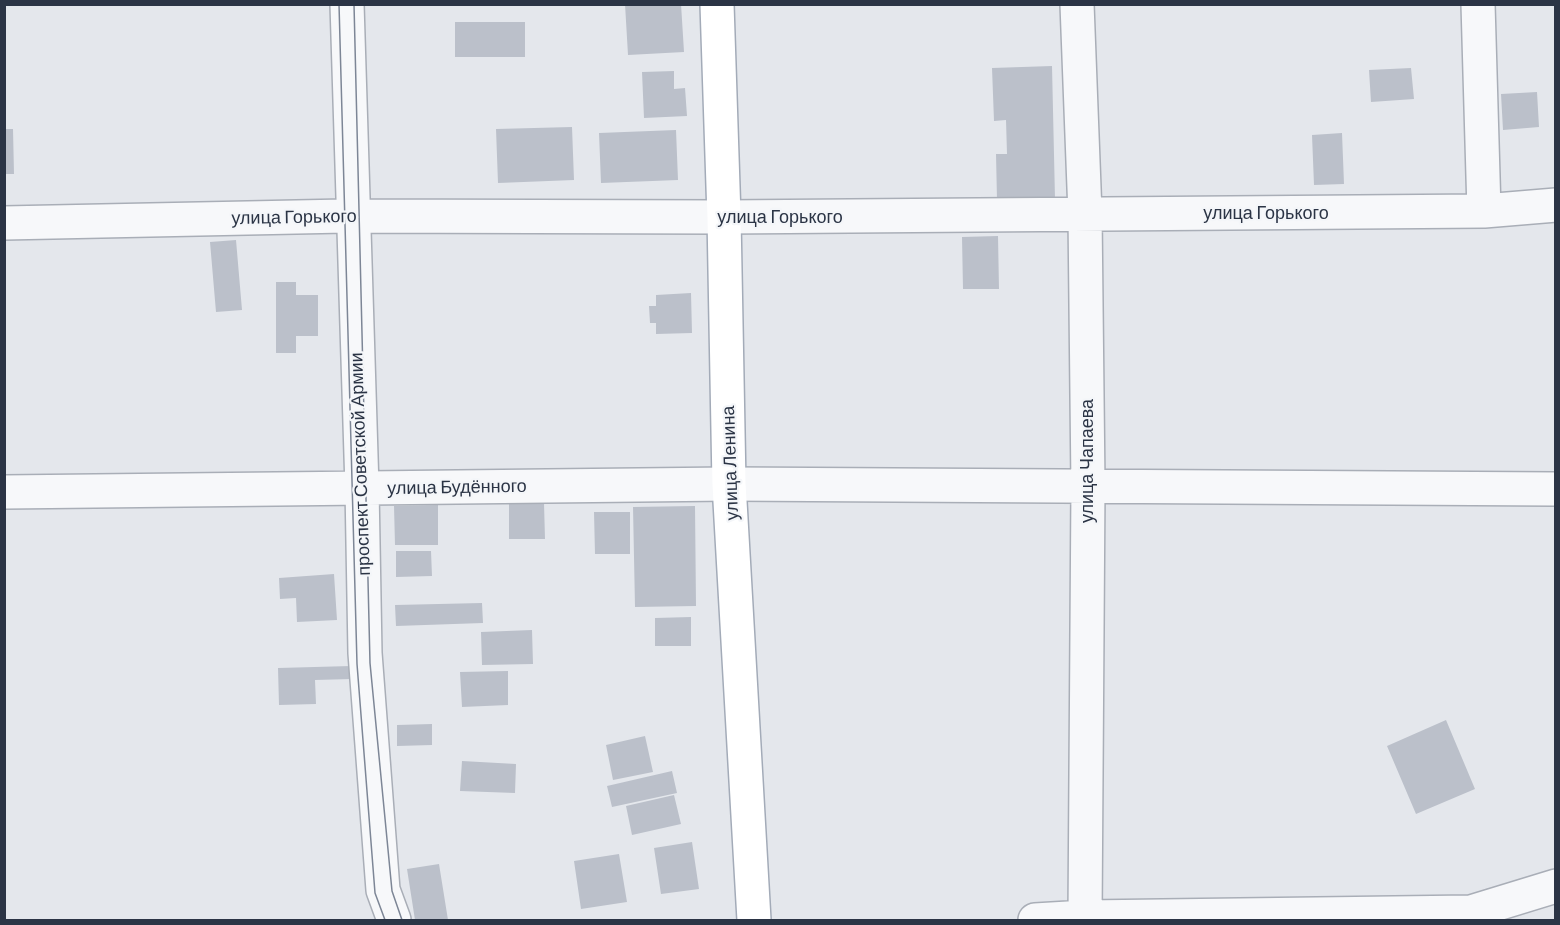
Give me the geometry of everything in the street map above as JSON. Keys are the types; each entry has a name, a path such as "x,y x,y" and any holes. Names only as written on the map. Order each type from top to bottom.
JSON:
{"main road":[{"name":"улица Ленина","path":"717,4 729,484 754,921"}],"street":[{"name":"проспект Советской Армии","path":"347,4 365,653 383,890 394,921"},
{"name":"улица Чапаева","path":"1077,4 1085,214 1088,486 1085,917"},
{"path":"1478,4 1484,211"},
{"name":"улица Горького","path":"4,223 353,216 724,217 1484,211 1556,206"},
{"name":"улица Будённого","path":"4,492 729,484 1556,489"},
{"path":"1035,921 1085,917 1471,912 1556,886"}],"building":[{"path":"625,4 681,4 684,52 628,55"},
{"path":"455,22 525,22 525,57 455,57"},
{"path":"1052,66 1055,199 997,200 996,154 1007,154 1006,120 994,121 992,68"},
{"path":"1411,68 1414,99 1371,102 1369,70"},
{"path":"674,71 674,89 685,88 687,116 644,118 642,72"},
{"path":"1537,92 1539,127 1503,130 1501,94"},
{"path":"572,127 574,180 498,183 496,129"},
{"path":"4,129 13,129 14,174 4,174"},
{"path":"676,130 678,180 601,183 599,133"},
{"path":"1342,133 1344,184 1314,185 1312,135"},
{"path":"998,236 999,289 963,289 962,237"},
{"path":"236,240 242,310 216,312 210,242"},
{"path":"276,282 296,282 296,295 318,295 318,336 296,336 296,353 276,353"},
{"path":"691,293 692,333 656,334 656,323 650,323 649,306 656,306 656,295"},
{"path":"544,503 545,539 509,539 509,504"},
{"path":"438,505 438,545 395,545 394,506"},
{"path":"695,506 696,606 635,607 633,507"},
{"path":"594,512 630,512 630,554 595,554"},
{"path":"396,551 431,551 432,576 396,577"},
{"path":"334,574 337,620 297,622 296,598 280,599 279,578"},
{"path":"482,603 483,623 396,626 395,605"},
{"path":"691,617 691,646 655,646 655,618"},
{"path":"532,630 533,664 482,665 481,632"},
{"path":"351,666 352,679 315,680 316,704 279,705 278,668"},
{"path":"508,671 508,705 462,707 460,672"},
{"path":"1446,720 1475,789 1416,814 1387,746"},
{"path":"432,724 432,745 397,746 397,725"},
{"path":"645,736 653,772 613,780 606,745"},
{"path":"462,761 516,764 515,793 460,791"},
{"path":"672,771 677,793 612,807 607,786"},
{"path":"674,795 681,824 632,835 626,806"},
{"path":"692,842 699,889 661,894 654,848"},
{"path":"619,854 627,902 581,909 574,861"},
{"path":"439,864 448,920 415,920 407,869"}],"tram line":[{"path":"339,4 357,664 375,893 385,920"},
{"path":"354,4 370,663 392,891 402,920"}]}
